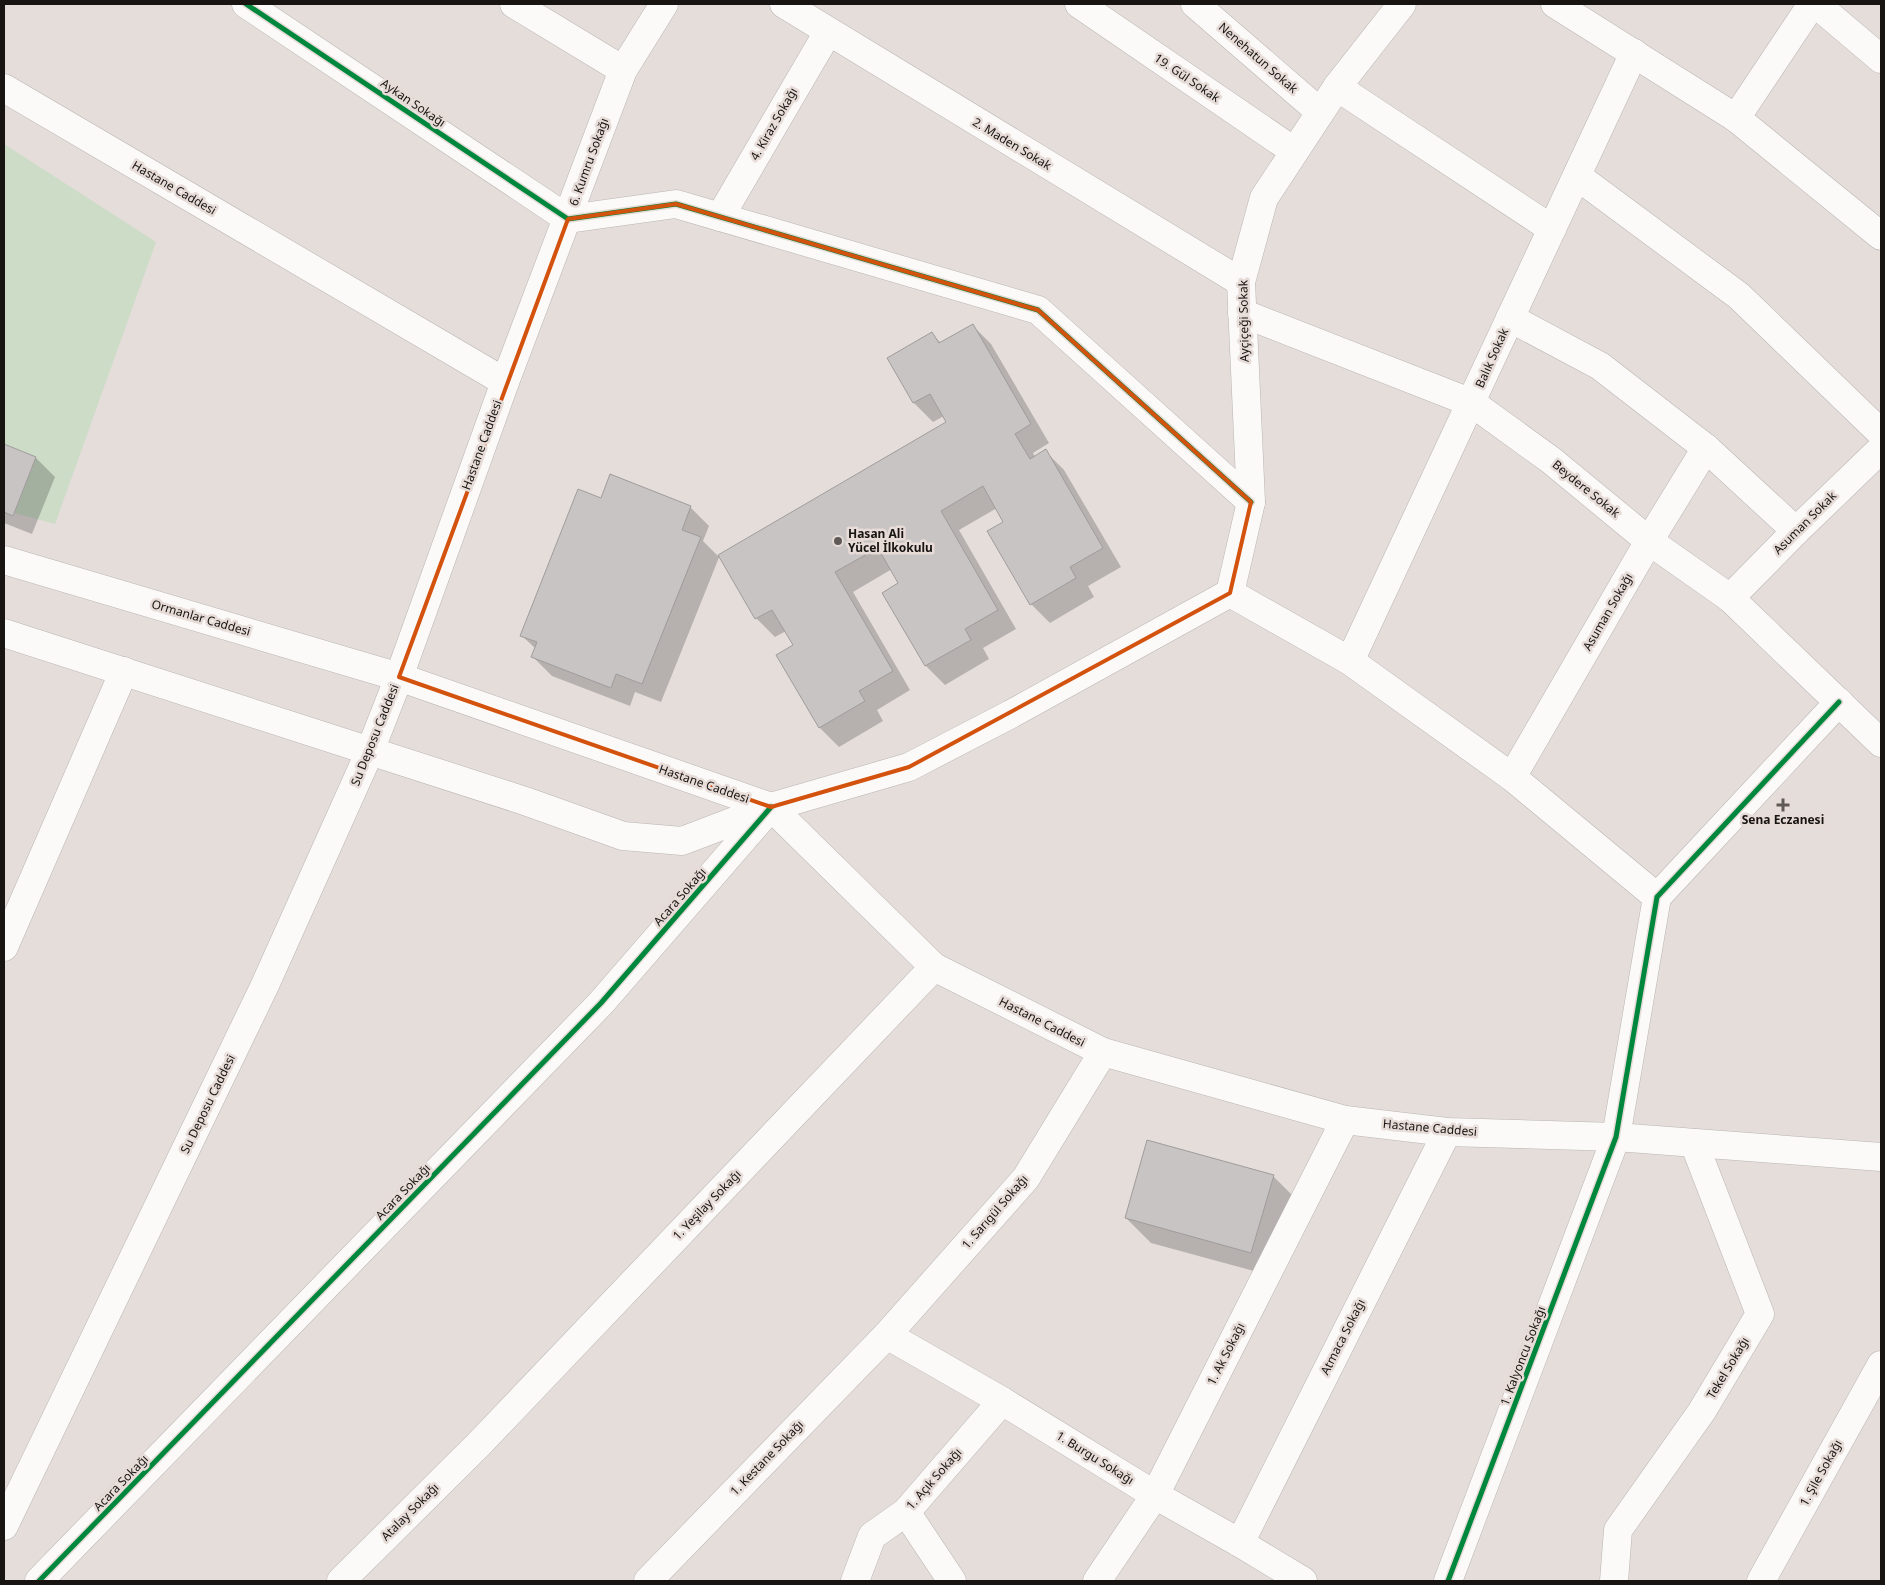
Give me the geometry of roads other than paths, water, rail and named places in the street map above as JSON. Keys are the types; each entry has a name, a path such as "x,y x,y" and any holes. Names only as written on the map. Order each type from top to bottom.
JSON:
{"street":[{"name":"Aykan Sokağı","path":"246,4 568,219"},
{"path":"514,4 623,70"},
{"name":"6. Kumru Sokağı","path":"505,382 623,70 664,4"},
{"name":"2. Maden Sokak","path":"784,4 1241,282"},
{"name":"19. Gül Sokak","path":"1079,4 1294,151"},
{"name":"Nenehatun Sokak","path":"1195,4 1320,112"},
{"name":"Ayçiçeği Sokak","path":"1230,593 1251,502 1241,282 1264,198 1337,87 1402,4"},
{"path":"1555,4 1736,118 1881,236"},
{"path":"1736,118 1814,4 1881,59"},
{"name":"4. Kiraz Sokağı","path":"720,217 828,32"},
{"name":"Balık Sokak","path":"1350,662 1634,53"},
{"path":"1337,87 1552,229"},
{"name":"Hastane Caddesi","path":"4,88 505,382 399,676 771,808 934,967 1103,1052 1345,1120 1447,1132 1616,1137 1881,1157"},
{"path":"1577,176 1739,296 1881,433"},
{"path":"568,219 676,204 1038,310 1251,502"},
{"name":"Beydere Sokak","path":"1242,313 1472,403 1552,461 1650,541 1730,598 1881,743"},
{"path":"1510,318 1600,366 1706,448 1796,531"},
{"name":"Asuman Sokağı","path":"1512,777 1706,448"},
{"name":"Asuman Sokak","path":"1730,598 1881,449"},
{"name":"Ormanlar Caddesi","path":"4,560 399,676"},
{"path":"4,633 525,801 623,836 682,842 771,808 909,767 1011,714 1230,593 1350,662 1512,777 1657,897 1839,702"},
{"path":"4,947 124,671"},
{"name":"Su Deposu Caddesi","path":"4,1526 265,985 370,751 399,676"},
{"name":"Acara Sokağı","path":"39,1581 601,1003 771,808"},
{"name":"1. Kalyoncu Sokağı","path":"1448,1581 1616,1137 1657,897"},
{"name":"1. Yeşilay Sokağı","path":"479,1444 934,967"},
{"name":"1. Sarıgül Sokağı","path":"887,1335 1026,1178 1103,1052"},
{"name":"1. Ak Sokağı","path":"1097,1581 1155,1494 1345,1120"},
{"name":"Atmaca Sokağı","path":"1240,1543 1447,1132"},
{"name":"Tekel Sokağı","path":"1614,1581 1618,1530 1702,1411 1760,1314 1694,1143"},
{"name":"1. Burgu Sokağı","path":"887,1335 1002,1401 1303,1581"},
{"name":"1. Kestane Sokağı","path":"648,1581 887,1335"},
{"name":"1. Şile Sokağı","path":"1761,1581 1881,1365"},
{"name":"1. Açık Sokağı","path":"855,1581 872,1536 906,1512 1002,1401"},
{"name":"Atalay Sokağı","path":"341,1581 479,1444"},
{"path":"906,1512 952,1581"}],"place":[{"name":"Hasan Ali Yücel İlkokulu","path":"838,541"},
{"name":"Sena Eczanesi","path":"1783,805"}]}
